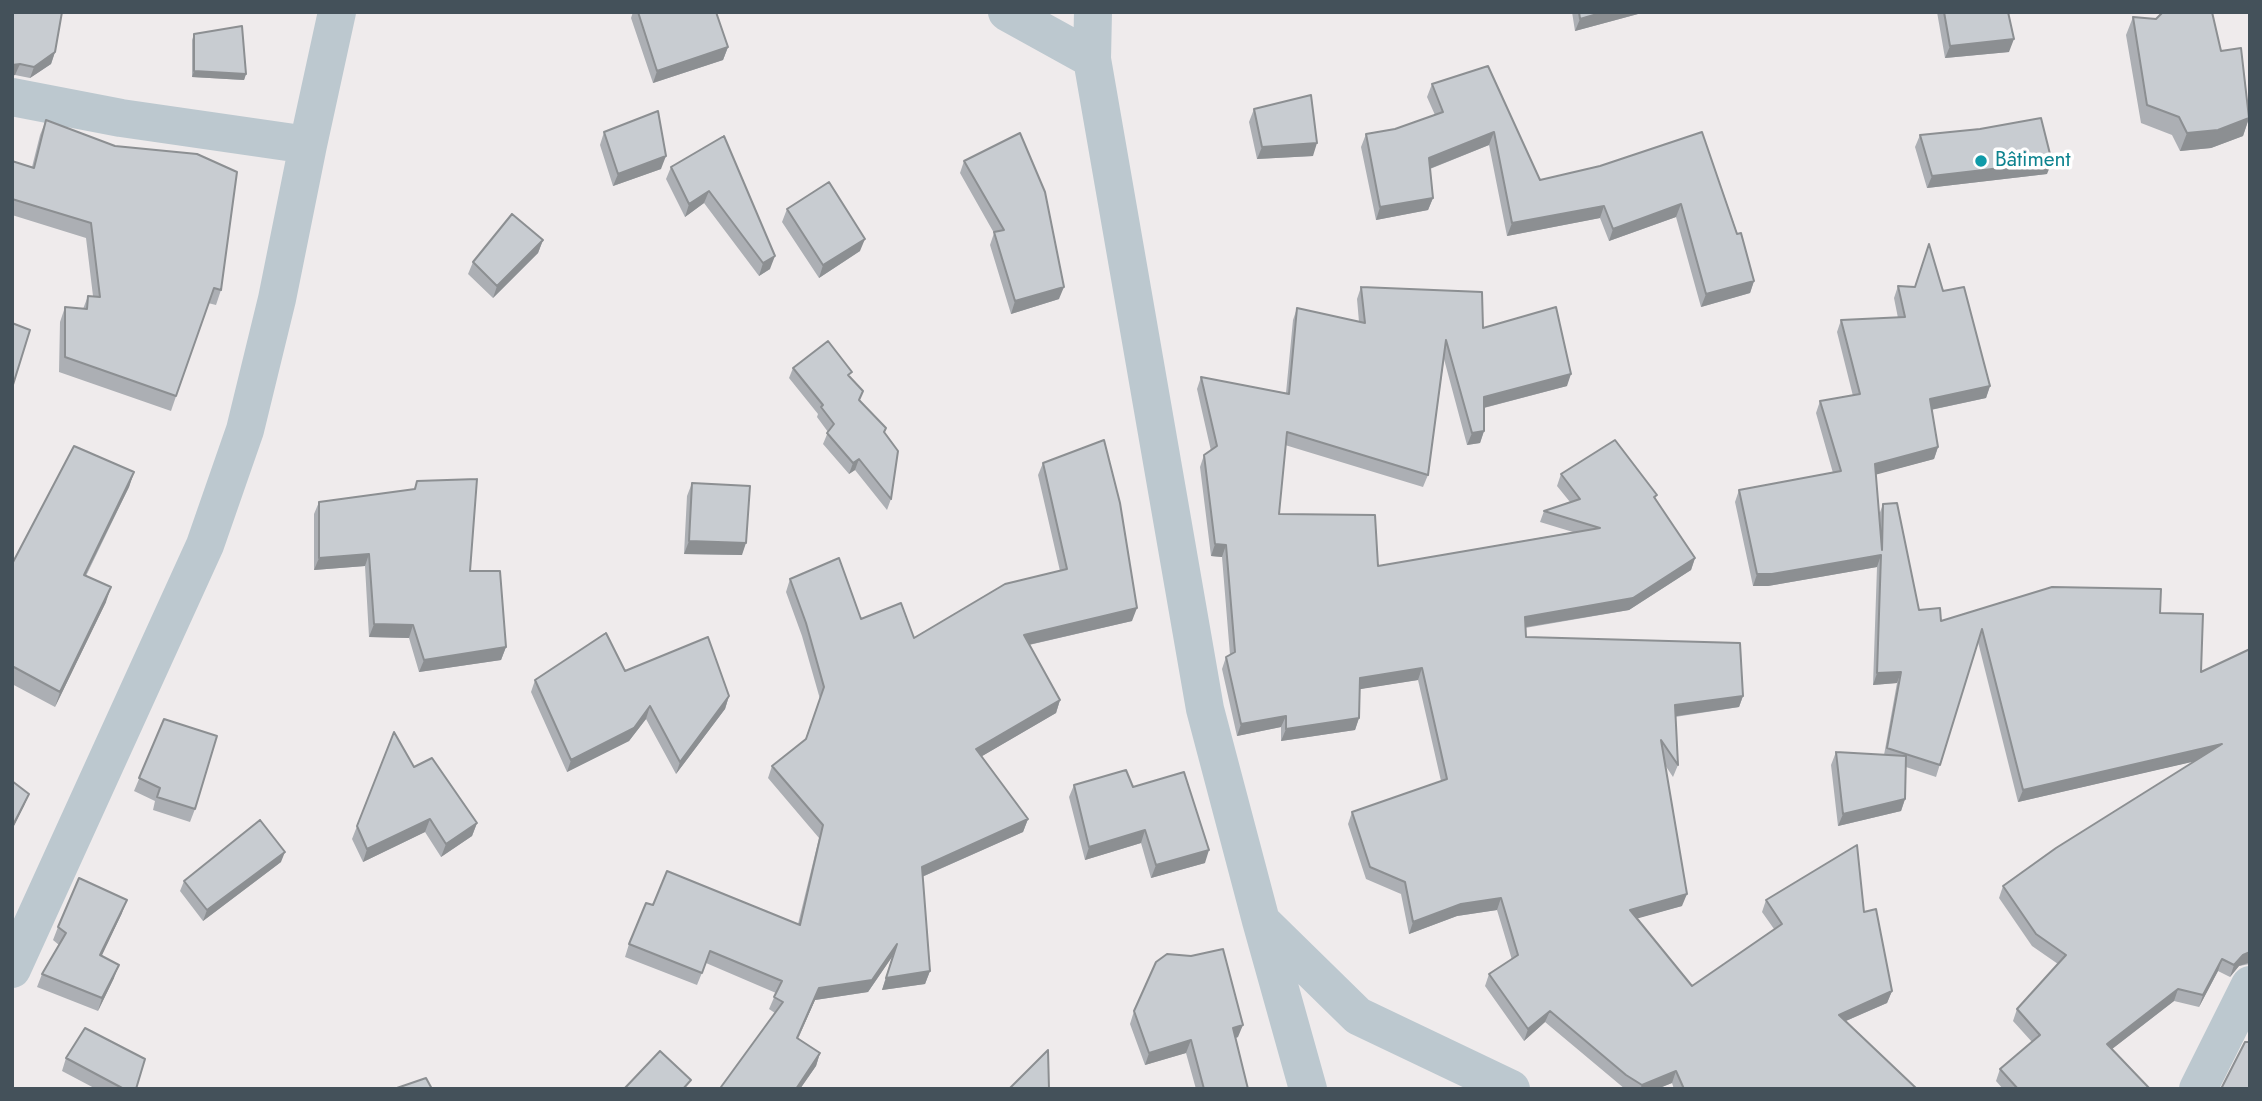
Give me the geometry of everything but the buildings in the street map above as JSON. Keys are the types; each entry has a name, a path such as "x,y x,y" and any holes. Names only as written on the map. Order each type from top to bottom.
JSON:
{"street":[{"path":"12,969 205,545 248,417 277,299 307,145 337,12"},
{"path":"1007,12 1092,58"},
{"path":"1093,12 1092,58 1205,709 1308,1089"},
{"path":"12,97 121,118 307,145"},
{"path":"1261,921 1359,1016 1511,1089"},
{"path":"2198,1089 2250,985"}],"place":[{"name":"Bâtiment","path":"1981,161"}]}
